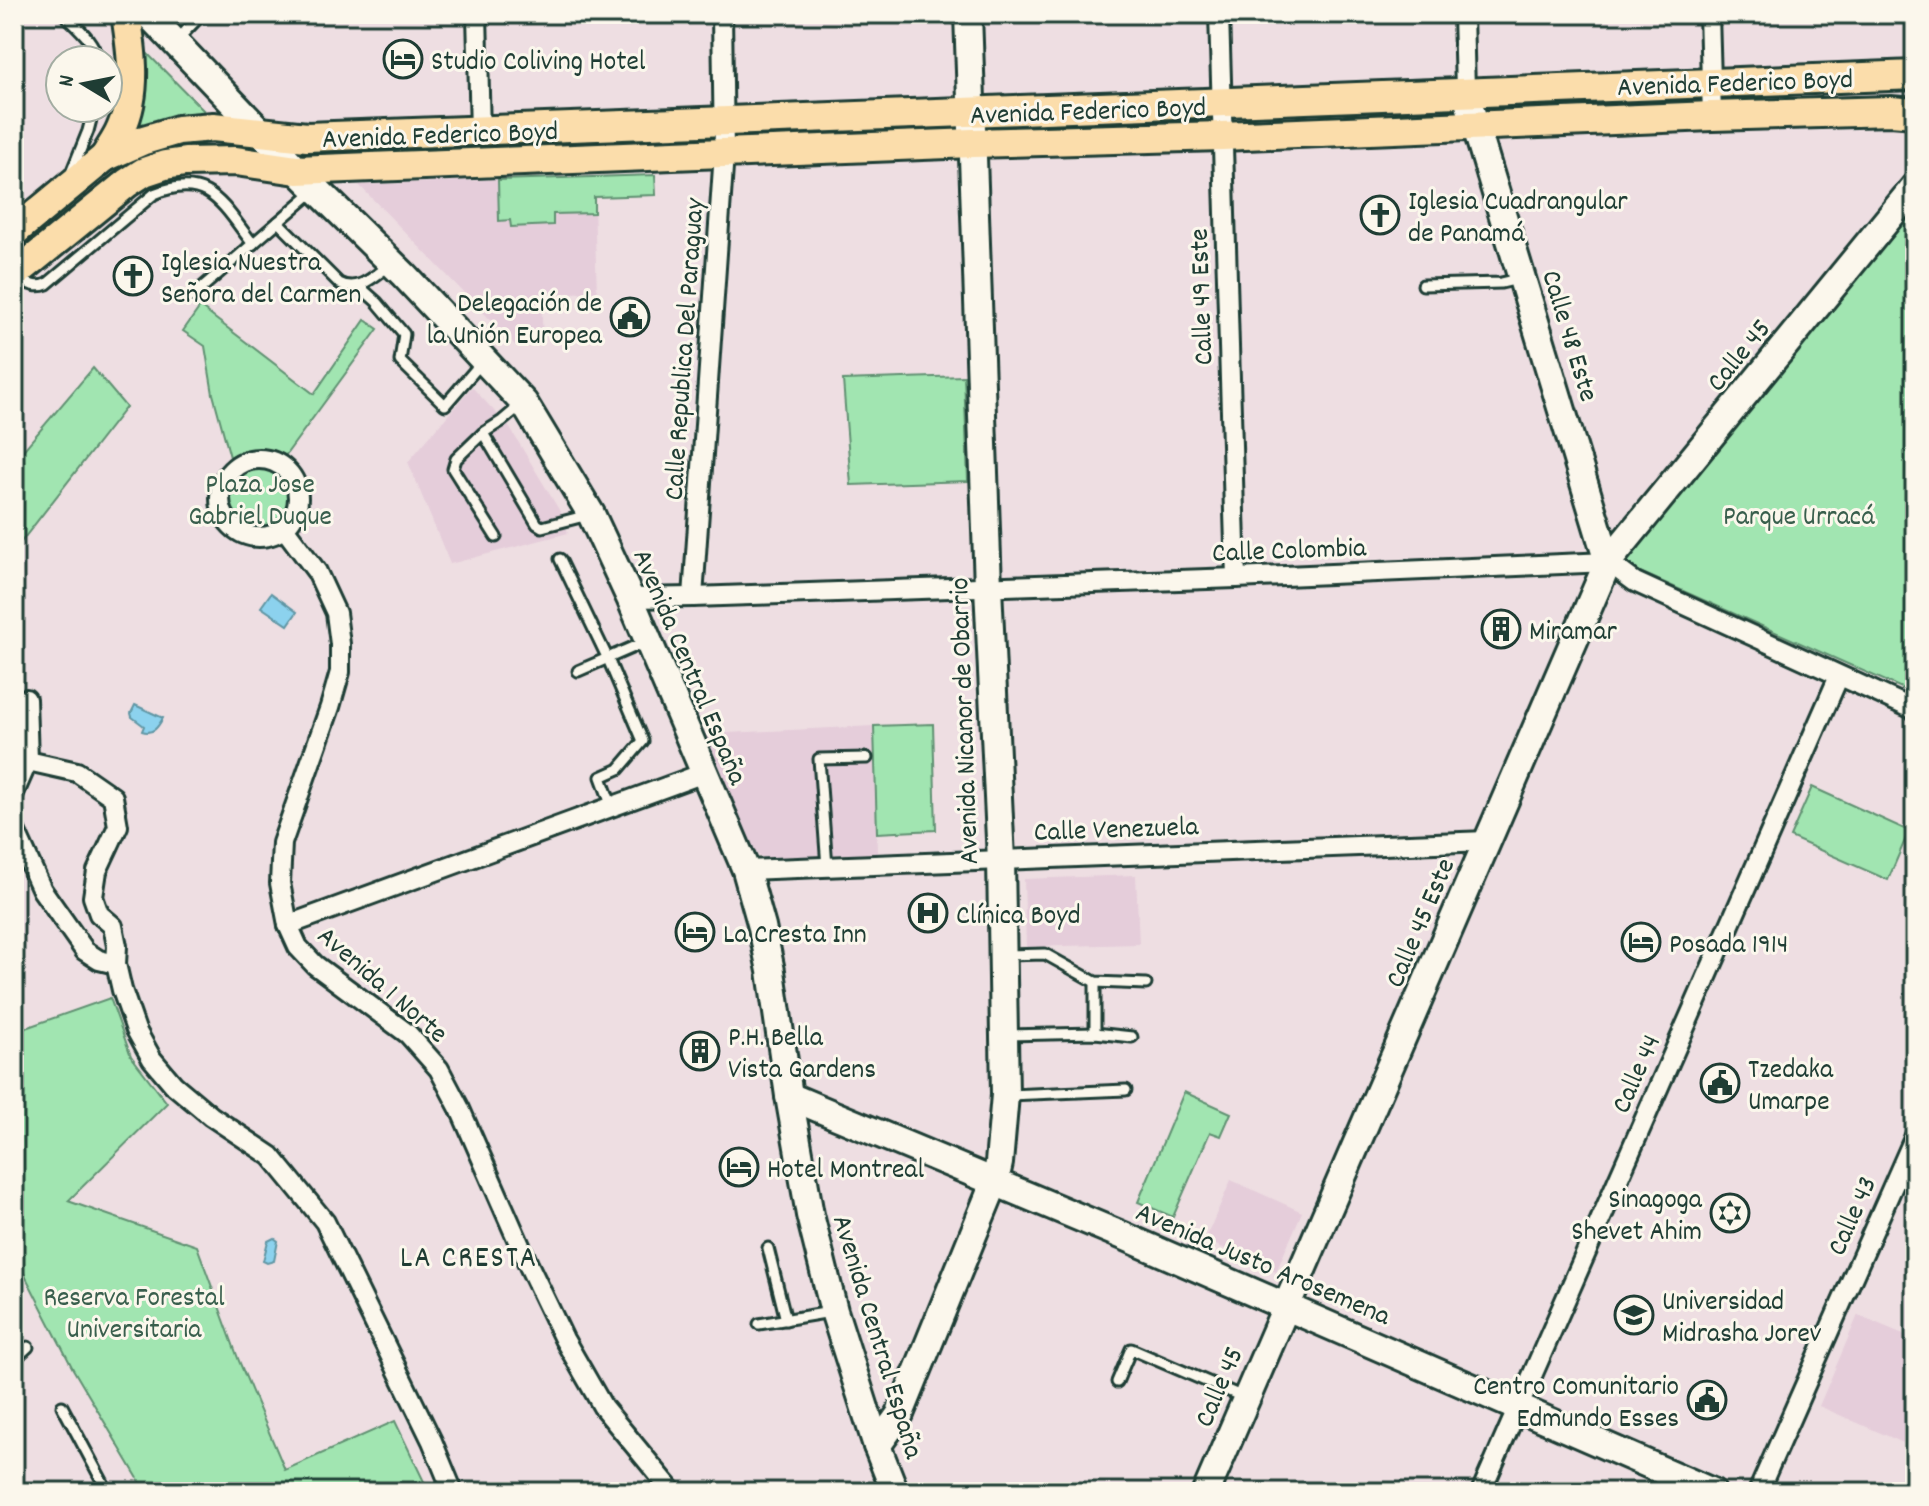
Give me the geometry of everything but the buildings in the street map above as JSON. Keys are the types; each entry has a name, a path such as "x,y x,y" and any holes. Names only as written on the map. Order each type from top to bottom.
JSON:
{"main road":[{"path":"14,232 105,157 122,128 130,101 132,77 126,14"},
{"name":"Avenida Central España","path":"148,14 524,403 591,514 746,870 771,971 806,1193 834,1311 895,1492"},
{"name":"Avenida Nicanor de Obarrio","path":"877,1446 900,1414 995,1181 1005,1095 1001,860 968,14"},
{"name":"Avenida Federico Boyd","path":"105,157 144,140 178,130 213,127 307,137 480,132 1915,75"},
{"name":"Calle 48 Este","path":"1465,91 1608,562"},
{"name":"Avenida Federico Boyd","path":"14,276 96,225 127,183 144,172 185,162 236,161 307,180 451,163 1712,116 1915,113"},
{"path":"451,163 473,151 480,132"},
{"name":"Calle 45","path":"1608,562 1915,186"},
{"name":"Calle 45 Este","path":"1286,1306 1608,562"},
{"name":"Avenida Justo Arosemena","path":"789,1096 995,1181 1712,1492"},
{"name":"Calle 45","path":"1206,1492 1286,1306"}],"street":[{"path":"477,14 480,132"},
{"name":"Calle Republica Del Paraguay","path":"693,597 724,153 722,14"},
{"name":"Calle 49 Este","path":"1219,14 1236,578"},
{"path":"1463,14 1465,91"},
{"path":"1709,14 1712,116"},
{"path":"263,458 287,469 298,493 293,518 284,528 260,537 247,536 227,521 221,509 222,484 238,464 263,458"},
{"name":"Avenida 1 Norte","path":"284,528 317,572 336,613 340,644 340,672 330,707 282,843 280,883 288,925 298,947 315,965 408,1034 439,1069 564,1339 603,1407 673,1492"},
{"path":"1608,562 1635,582 1915,710"},
{"name":"Calle Colombia","path":"630,598 1608,562"},
{"name":"Calle 44","path":"1481,1492 1839,676"},
{"path":"14,793 28,761 26,699"},
{"path":"28,761 77,772 113,797 118,826 97,871 93,897 99,914 113,926 117,946 116,964 136,1030 152,1059 174,1085 211,1116 271,1156 325,1222 432,1441 453,1492"},
{"path":"288,925 704,773"},
{"path":"14,828 42,890 85,951 99,960 116,964"},
{"name":"Calle Venezuela","path":"746,870 1487,841"},
{"path":"76,938 86,924 99,914"},
{"name":"Calle 43","path":"1758,1492 1915,1136"}],"lane":[{"path":"64,14 92,44"},
{"path":"175,41 202,14"},
{"path":"66,189 90,124"},
{"path":"191,297 278,222 307,180"},
{"path":"96,225 154,194 171,187 189,186 205,190 219,200 253,244"},
{"path":"278,222 339,283 348,287 359,286 392,263"},
{"path":"1423,285 1501,283 1522,279"},
{"path":"359,286 404,334 400,361 445,405 484,360"},
{"path":"496,537 453,469 456,459 483,433 524,403"},
{"path":"483,433 537,524 542,527 591,514"},
{"path":"560,559 643,741 619,769 601,777 612,807"},
{"path":"578,671 648,641"},
{"path":"827,867 819,759 867,758"},
{"path":"1002,955 1045,954 1095,982 1146,984"},
{"path":"1095,982 1095,1033"},
{"path":"1003,1035 1095,1033 1132,1037"},
{"path":"1005,1095 1126,1090"},
{"path":"768,1248 786,1320"},
{"path":"759,1324 834,1311"},
{"path":"14,1360 28,1347"},
{"path":"1117,1382 1131,1349 1246,1398"},
{"path":"62,1406 108,1492"}],"shaded area":[{"path":"593,176 597,292 541,294 543,344 515,345 359,185"},
{"path":"472,387 510,428 561,513 568,533 450,564 408,462"},
{"path":"874,726 877,853 764,858 758,855 705,734"},
{"path":"1136,875 1139,944 1026,947 1024,879"},
{"path":"1231,1180 1302,1212 1276,1272 1205,1240"},
{"path":"1858,1315 1915,1339 1915,1448 1819,1406"}],"green space":[{"path":"142,48 207,114 132,134"},
{"path":"655,175 656,195 594,197 594,213 553,214 553,225 511,227 510,220 499,221 498,180"},
{"name":"Parque Urracá","path":"1915,208 1915,694 1629,567 1625,561 1722,421"},
{"path":"200,307 314,394 365,320 378,329 285,456 257,449 230,457 213,394 205,346 183,331"},
{"path":"93,368 126,407 14,551 14,461"},
{"path":"964,376 968,481 851,485 843,380"},
{"name":"Plaza Jose Gabriel Duque","path":"260,465 273,468 283,475 290,485 293,498 290,511 283,521 273,528 260,531 247,528 237,521 230,511 227,498 230,485 237,475 247,468"},
{"path":"933,724 936,830 877,833 874,726"},
{"path":"1812,787 1909,831 1888,880 1790,837"},
{"name":"Reserva Forestal Universitaria","path":"110,998 131,1056 167,1103 68,1201 197,1246 239,1361 285,1470 395,1421 429,1492 146,1492 73,1369 14,1254 14,1032"},
{"path":"1184,1092 1231,1113 1221,1136 1210,1132 1173,1217 1138,1202"}],"water":[{"path":"271,593 297,612 288,625 261,607"},
{"path":"135,705 163,718 155,729 142,731 144,726 132,717"},
{"path":"274,1238 278,1241 274,1261 267,1263 263,1261 268,1241"}],"place":[{"name":"Studio Coliving Hotel","path":"403,59"},
{"name":"Iglesia Cuadrangular de Panamá","path":"1380,215"},
{"name":"Iglesia Nuestra Señora del Carmen","path":"133,276"},
{"name":"Delegación de la Unión Europea","path":"630,317"},
{"name":"Miramar","path":"1501,629"},
{"name":"Clínica Boyd","path":"928,913"},
{"name":"La Cresta Inn","path":"695,932"},
{"name":"Posada 1914","path":"1641,942"},
{"name":"P.H. Bella Vista Gardens","path":"700,1051"},
{"name":"Tzedaka Umarpe","path":"1720,1083"},
{"name":"Hotel Montreal","path":"739,1167"},
{"name":"Sinagoga Shevet Ahim","path":"1730,1213"},
{"name":"Universidad Midrasha Jorev","path":"1634,1315"},
{"name":"Centro Comunitario Edmundo Esses","path":"1707,1400"}],"district":[{"name":"LA CRESTA","path":"469,1256"}]}
